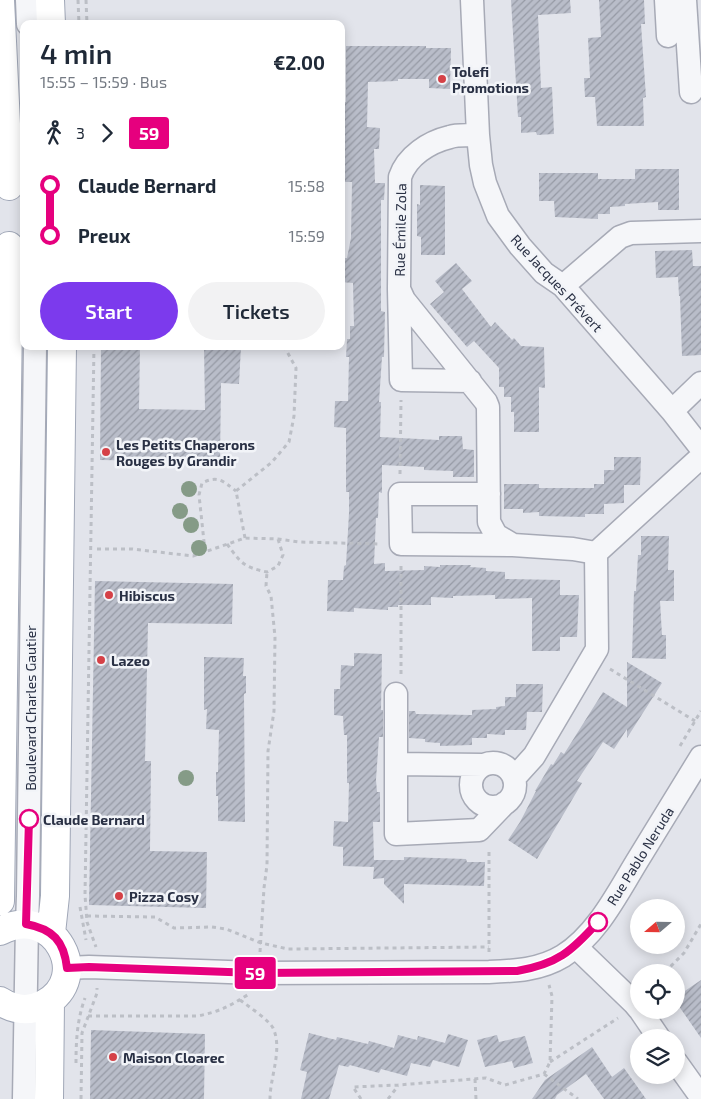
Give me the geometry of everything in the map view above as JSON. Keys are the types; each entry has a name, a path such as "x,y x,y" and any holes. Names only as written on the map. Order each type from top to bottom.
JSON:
{"main road":[{"path":"0,0 11,187"},
{"path":"50,0 51,20"},
{"name":"Boulevard Charles Gautier","path":"0,901 1,728 11,245"},
{"name":"Boulevard Charles Gautier","path":"39,928 55,876 62,350"},
{"path":"0,931 17,924 39,928 60,943 66,955 67,968 62,986 25,1004"},
{"name":"Boulevard Charles Gautier","path":"25,1004 49,1099"}],"street":[{"path":"27,0 28,20"},
{"name":"Rue Jacques Prévert","path":"472,0 481,165 485,183 498,216 520,246 544,273 563,286 672,411 701,448"},
{"path":"666,0 668,36"},
{"path":"685,0 691,92"},
{"name":"Rue Émile Zola","path":"401,380 399,289 400,177 404,167 411,158 423,148 450,137 478,135"},
{"path":"563,286 620,237 626,234 701,232"},
{"name":"Rue Émile Zola","path":"399,289 404,300 470,381 488,407 489,522 496,535 513,545"},
{"name":"Boulevard Charles Gautier","path":"24,1099 25,1004 39,928 28,896 35,350"},
{"path":"401,380 470,381"},
{"path":"672,411 701,383"},
{"path":"514,778 534,756 597,649 596,554 701,457"},
{"path":"489,494 400,494 401,544 513,545 573,549 596,554"},
{"path":"396,694 396,764 396,834 479,830 514,792 514,778 511,772 502,764 396,764"},
{"name":"Rue Pablo Neruda","path":"67,968 97,968 256,982 517,971 544,965 576,947 598,922 610,906 701,757"},
{"path":"483,765 473,778 474,796 488,806 497,806 505,802"},
{"path":"576,947 630,999"},
{"path":"685,1073 700,1092"}],"path":[{"path":"78,0 79,20"},
{"path":"86,0 87,20"},
{"path":"81,1099 82,1033 97,993 96,948 87,922 86,895 94,350"},
{"path":"236,492 272,462 289,442 294,416 296,368 286,350"},
{"path":"400,494 401,380"},
{"path":"205,551 199,495 202,483 210,479 221,480 236,492 245,538"},
{"path":"97,549 132,549 193,556 245,538 299,542 401,544 400,678 396,694"},
{"path":"227,544 240,562 252,569 267,572 278,566 283,555 278,539"},
{"path":"88,1016 197,1016 214,1013 228,1008 240,1000 256,982 267,865 268,751 274,711 275,646 270,596 266,586 267,572"},
{"path":"592,658 695,721"},
{"path":"479,830 489,847 489,972"},
{"path":"87,916 154,917 174,928 212,927 226,929 260,943 288,949 489,947"},
{"path":"673,964 684,953 701,924"},
{"path":"362,1099 352,1086 398,1085 486,1078 505,1086 544,1074 550,1062 552,996 544,965"},
{"path":"240,1000 272,1027 276,1039 270,1099"},
{"path":"550,1062 630,1012"},
{"path":"544,1074 578,1099"},
{"path":"475,1079 476,1099"},
{"path":"388,1099 398,1085"}],"building":[{"path":"511,0 570,0 571,13 538,15 541,88 552,87 554,134 537,135 536,132 521,133 521,117 518,117"},
{"path":"599,0 644,0 645,24 641,24 646,97 643,98 644,126 597,126 595,97 585,97 584,78 590,78 588,38 601,37"},
{"path":"346,46 426,46 426,48 451,48 450,89 429,88 429,79 398,79 398,81 368,82 367,127 380,128 379,149 374,149 375,183 385,183 384,200 381,200 381,311 385,312 384,357 382,357 379,402 381,402 380,437 439,440 439,436 462,436 463,449 474,450 474,477 453,477 453,471 424,470 424,467 382,465 382,493 379,492 378,518 376,518 374,564 385,563 385,571 424,570 424,566 471,565 470,567 486,568 486,571 505,572 505,579 560,580 560,595 579,595 577,637 560,637 560,651 532,651 532,598 495,599 495,595 453,596 453,598 431,597 431,605 398,605 398,607 388,607 388,610 354,608 354,612 327,611 328,580 343,580 344,566 346,565 349,513 349,492 346,492 346,428 334,427 335,401 348,401 349,357 346,357 347,339 350,339 350,326 354,326 353,283 345,282 345,258 347,258 351,238 352,182 345,182"},
{"path":"635,169 679,169 679,210 658,210 658,202 610,207 610,214 598,214 598,219 555,217 554,201 539,201 539,173 598,173 598,179 635,179"},
{"path":"420,185 445,186 445,255 421,255 421,237 417,236 417,204 420,205"},
{"path":"692,250 693,266 701,266 701,355 682,356 678,277 656,278 655,251"},
{"path":"456,263 472,281 462,289 491,327 495,322 512,340 514,338 521,346 544,347 545,388 539,387 539,432 514,432 514,412 511,412 511,397 504,397 504,387 499,387 499,368 474,341 467,347 430,304 444,292 435,281"},
{"path":"101,350 140,350 139,409 205,410 204,350 241,350 239,384 221,383 220,462 100,460"},
{"path":"614,457 641,457 640,485 624,485 624,503 604,504 604,514 585,514 585,517 539,516 539,512 523,513 523,509 504,509 504,484 539,484 539,488 594,488 594,484 604,484 604,470 614,470"},
{"path":"641,536 669,536 668,570 674,570 674,601 660,601 662,635 666,635 666,659 632,658 634,591 636,591 638,555 641,555"},
{"path":"95,581 233,584 232,624 148,623 145,761 151,761 150,851 207,852 206,908 89,905"},
{"path":"354,653 382,654 381,710 383,710 383,737 379,737 376,780 377,792 380,792 380,822 373,822 374,863 374,860 404,860 404,857 466,859 467,862 485,862 484,886 404,884 404,904 384,884 384,878 373,879 374,867 343,866 343,847 333,846 334,821 348,822 347,735 344,735 343,716 334,715 334,689 340,689 341,665 354,666"},
{"path":"204,657 244,658 243,676 246,676 246,693 244,694 245,822 218,821 216,772 218,772 219,730 206,729 207,709 204,710"},
{"path":"627,662 662,683 627,738 627,729 614,749 603,742 577,781 582,783 537,859 508,840 520,822 551,764 553,765 561,752 564,754 603,692 627,707"},
{"path":"516,684 543,684 542,712 527,712 526,730 505,730 505,735 487,734 487,738 472,738 472,745 440,746 440,743 425,742 425,739 409,738 409,711 415,711 416,714 472,715 472,710 496,709 496,707 505,706 505,697 516,697"},
{"path":"701,980 701,1038 685,1015 685,991"},
{"path":"91,1030 205,1034 204,1099 90,1099"},
{"path":"309,1033 336,1040 337,1037 368,1044 369,1041 394,1048 398,1035 417,1040 418,1036 445,1043 448,1034 468,1040 459,1067 433,1060 430,1067 411,1063 407,1076 381,1069 379,1073 350,1065 348,1067 339,1065 329,1099 301,1099 307,1072 300,1070"},
{"path":"497,1035 499,1042 525,1036 533,1063 514,1068 512,1061 485,1067 477,1040"},
{"path":"592,1047 612,1077 624,1068 630,1076 630,1084 635,1084 646,1099 604,1099 586,1074 557,1095 555,1099 532,1099 545,1080"}],"bus line":[{"name":"59","path":"29,819 26,924 40,926 51,933 60,943 66,955 67,968 89,967 259,973 517,971 544,965 563,956 576,947 598,922"}],"place":[{"name":"Tolefi Promotions","path":"442,79"},
{"name":"Les Petits Chaperons Rouges by Grandir","path":"106,452"},
{"name":"Hibiscus","path":"109,595"},
{"name":"Lazeo","path":"101,660"},
{"name":"Claude Bernard","path":"29,819"},
{"name":"Pizza Cosy","path":"119,896"},
{"name":"Maison Cloarec","path":"113,1057"}]}
